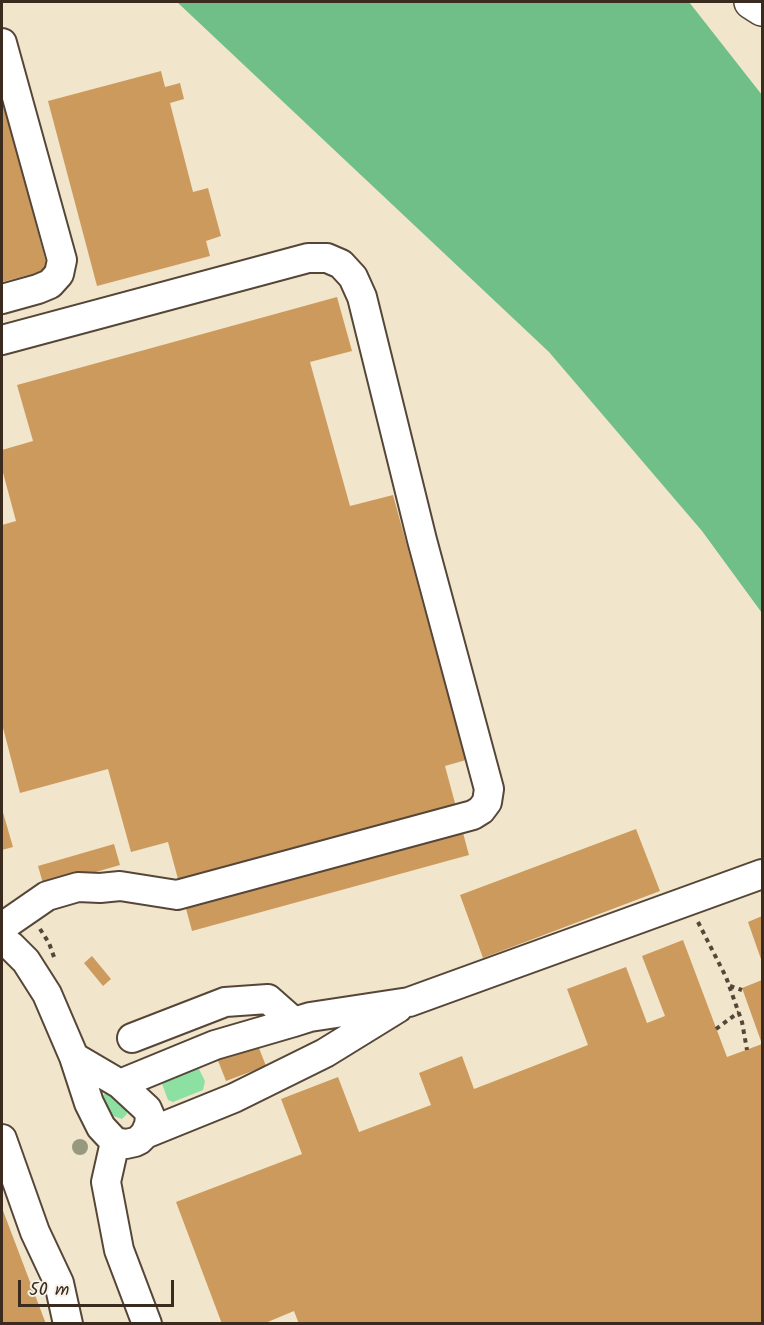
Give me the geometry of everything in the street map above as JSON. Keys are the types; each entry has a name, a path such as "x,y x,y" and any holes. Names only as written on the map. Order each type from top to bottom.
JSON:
{"highway":[{"path":"751,2 762,9"}],"street":[{"path":"2,43 62,260 58,274 50,284 2,299"},
{"path":"2,340 308,258 327,258 341,264 353,277 362,297 422,540 489,789 487,802 473,815 177,895 120,886 100,888 80,904 11,920"},
{"path":"2,939 36,975 52,1004 74,1057 95,1118 115,1142 126,1144 234,1098 325,1053 409,1002 762,874"},
{"path":"132,1038 225,1002 268,999 294,1022"},
{"path":"120,1084 215,1045 310,1017 409,1002"},
{"path":"74,1057 120,1084 147,1109 150,1116 145,1134"},
{"path":"2,1139 35,1232 59,1283 68,1323"},
{"path":"115,1142 106,1182 118,1250 147,1323"}],"path":[{"path":"690,900 702,934 729,986 739,1012 747,1050"},
{"path":"729,986 742,990"},
{"path":"716,1029 739,1012"}],"green space":[{"path":"177,2 689,2 762,95 762,613 702,531 549,352"},
{"path":"198,1067 205,1081 203,1090 173,1102 168,1100 161,1081"},
{"path":"108,1092 126,1107 127,1114 122,1119 113,1116 103,1102 102,1096"}],"building":[{"path":"161,71 165,87 180,83 184,99 170,103 193,192 208,188 221,236 206,241 210,256 97,286 48,101"},
{"path":"2,98 48,270 2,282"},
{"path":"337,297 352,351 310,362 350,506 393,495 466,760 445,766 469,855 192,931 168,842 131,852 108,769 20,793 2,724 2,525 16,521 2,469 2,450 33,441 17,385"},
{"path":"2,809 13,847 2,850"},
{"path":"636,829 660,891 483,958 460,895"},
{"path":"114,844 120,865 44,887 38,866"},
{"path":"762,916 762,962 748,922"},
{"path":"683,940 727,1057 762,1044 762,1324 299,1324 294,1311 263,1324 222,1324 176,1202 302,1154 281,1099 338,1077 359,1132 431,1105 419,1073 462,1056 474,1089 588,1045 567,989 626,967 647,1023 665,1016 642,956"},
{"path":"92,956 111,979 103,986 84,963"},
{"path":"762,980 762,1044 742,988"},
{"path":"257,1043 266,1066 226,1081 217,1058"},
{"path":"2,1208 46,1324 2,1324"}]}
